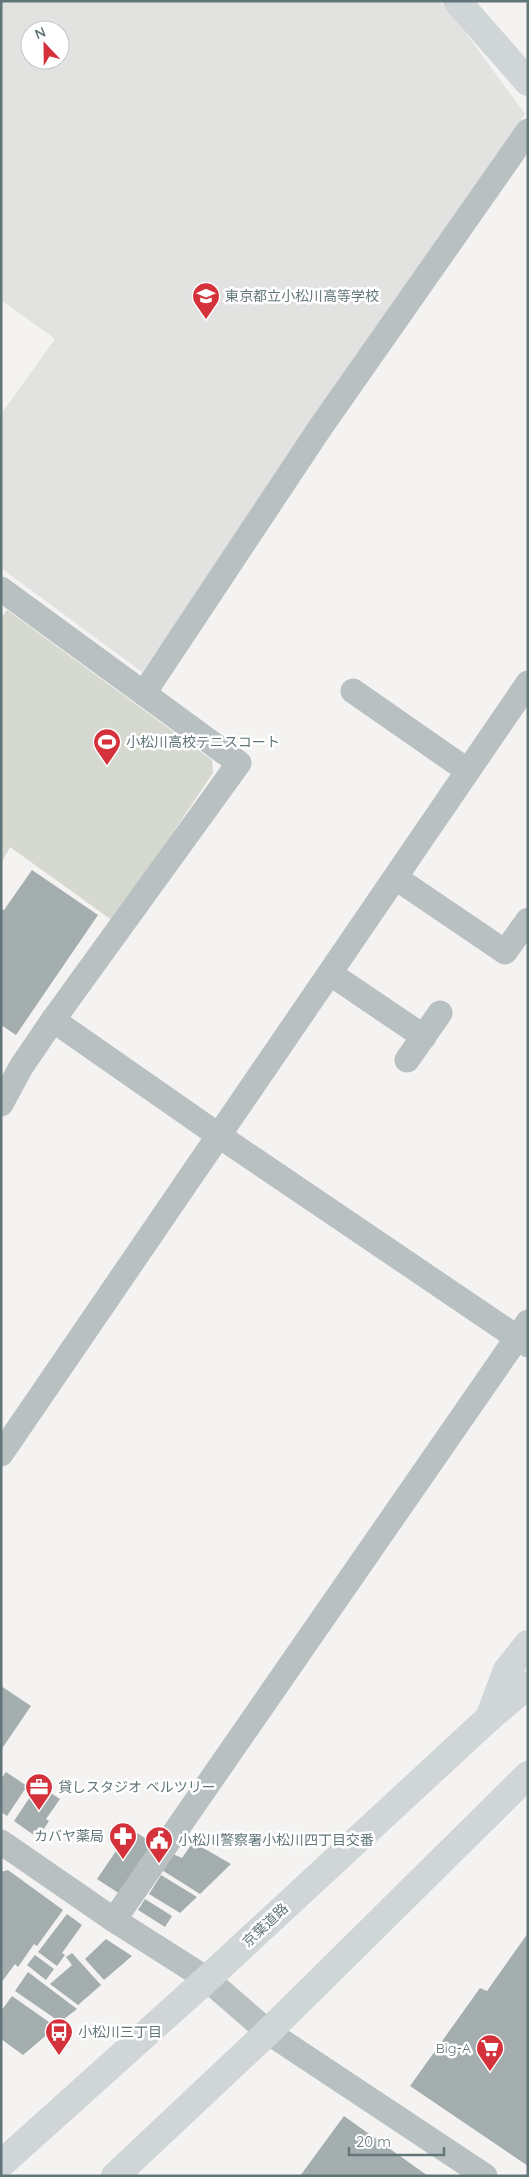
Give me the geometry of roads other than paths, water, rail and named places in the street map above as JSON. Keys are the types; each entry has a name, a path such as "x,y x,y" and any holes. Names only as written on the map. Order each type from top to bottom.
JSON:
{"main road":[{"path":"457,1 528,82"},
{"path":"489,1718 507,1670 528,1644"},
{"name":"京葉道路","path":"1,2164 207,1979 489,1718 528,1685"},
{"path":"115,2176 268,2032 528,1775"}],"street":[{"path":"144,693 320,428 528,131"},
{"path":"1,589 239,763 20,1067 1,1104"},
{"path":"1,1454 218,1135 331,974 528,683"},
{"path":"353,691 468,771"},
{"path":"396,878 505,952 528,920"},
{"path":"331,974 424,1037"},
{"path":"408,1060 440,1013"},
{"path":"53,1020 218,1135 524,1335 114,1920"},
{"path":"2,1844 114,1920 207,1979 268,2032 485,2176"}],"place":[{"name":"東京都立小松川高等学校","path":"206,320"},
{"name":"小松川高校テニスコート","path":"107,766"},
{"name":"貸しスタジオ ベルツリー","path":"39,1811"},
{"name":"カバヤ薬局","path":"123,1860"},
{"name":"小松川警察署小松川四丁目交番","path":"159,1864"},
{"name":"小松川三丁目","path":"59,2056"},
{"name":"Big-A","path":"490,2072"}]}
